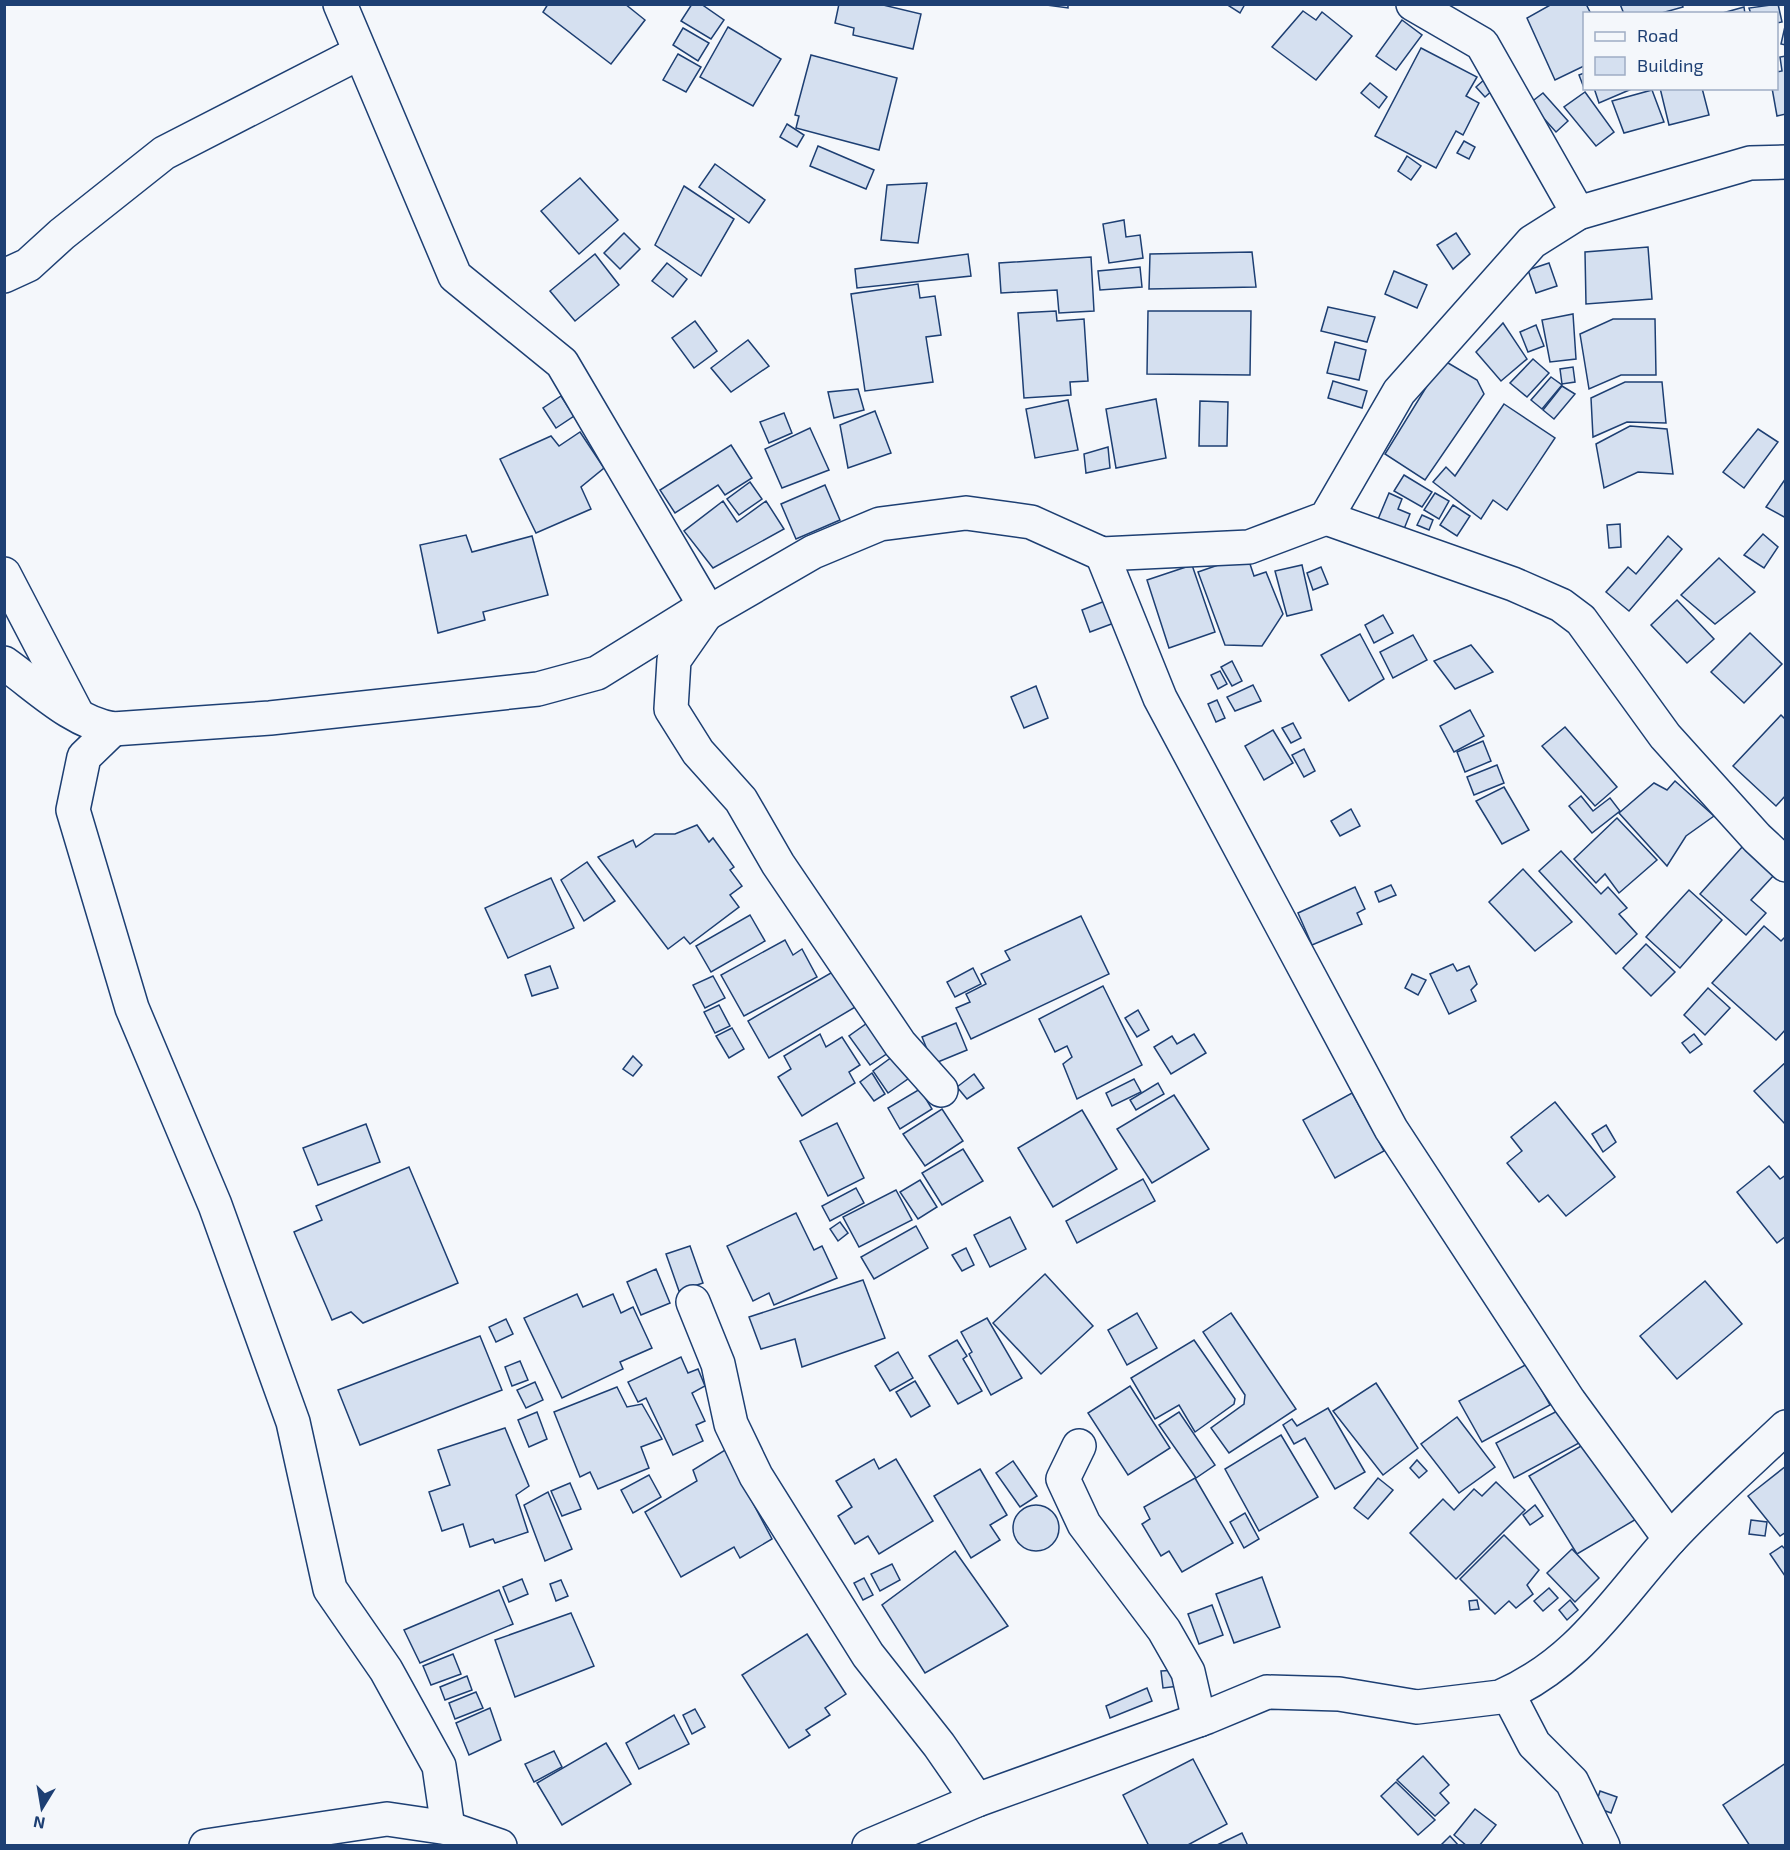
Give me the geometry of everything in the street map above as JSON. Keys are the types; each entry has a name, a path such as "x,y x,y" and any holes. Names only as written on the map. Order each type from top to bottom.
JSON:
{"street":[{"path":"340,4 455,276 562,363 706,610"},
{"path":"1413,4 1482,44 1578,213"},
{"path":"4,276 28,265 62,234 164,153 359,53"},
{"path":"4,663 80,719 113,729 270,718 538,689 597,673 813,552 880,524 966,513 1031,522 1102,554 1249,547 1326,518 1399,392 1532,242 1578,213 1750,164 1785,162"},
{"path":"1326,518 1513,584 1561,605 1581,620 1665,736 1757,838 1785,865"},
{"path":"1102,554 1160,698 1390,1129 1569,1401 1670,1539"},
{"path":"4,574 80,719"},
{"path":"706,610 674,660 670,709 698,752 741,800 778,864 900,1044 941,1090"},
{"path":"113,729 84,757 73,810 132,1008 216,1205 293,1422 330,1589 386,1670 439,1766 448,1828"},
{"path":"693,1302 718,1364 731,1424 756,1476 868,1655 977,1800"},
{"path":"869,1845 977,1800 1199,1720 1267,1692 1339,1694 1417,1707 1500,1697 1508,1694 1529,1683 1566,1657 1614,1608 1670,1539 1785,1427"},
{"path":"1079,1446 1063,1479 1084,1524 1164,1630 1188,1672 1199,1720"},
{"path":"1508,1694 1534,1744 1572,1782 1603,1845"},
{"path":"206,1845 387,1819 448,1828 500,1845"}],"building":[{"path":"548,4 625,4 645,20 611,64 543,12"},
{"path":"692,4 701,4 724,20 711,39 681,21"},
{"path":"839,4 879,4 921,14 913,49 853,35 854,28 835,23"},
{"path":"1039,4 1068,4 1068,8"},
{"path":"1226,4 1245,4 1240,13"},
{"path":"1552,4 1586,4 1590,12 1583,12 1583,66 1555,80 1527,18"},
{"path":"1620,4 1682,4 1683,7 1665,12 1623,12"},
{"path":"1778,4 1782,22 1778,23 1778,12 1750,12 1749,8"},
{"path":"1744,7 1745,12 1726,12"},
{"path":"1303,11 1316,20 1322,12 1352,36 1316,80 1272,47"},
{"path":"1402,20 1422,35 1396,70 1376,56"},
{"path":"1786,22 1786,45 1781,44"},
{"path":"728,27 781,59 753,106 700,77"},
{"path":"683,28 709,43 698,61 673,45"},
{"path":"1421,48 1477,77 1466,96 1479,103 1463,135 1456,131 1436,168 1375,136"},
{"path":"678,54 701,67 686,92 663,80"},
{"path":"811,55 897,78 879,150 796,128 799,116 795,115"},
{"path":"1786,56 1786,114 1777,116 1772,90 1778,90 1778,72 1782,71 1780,57"},
{"path":"1583,73 1583,85 1579,75"},
{"path":"1486,78 1495,88 1485,97 1476,87"},
{"path":"1370,83 1387,97 1379,108 1361,93"},
{"path":"1595,90 1629,90 1599,103"},
{"path":"1652,90 1664,122 1624,133 1612,101"},
{"path":"1660,90 1703,90 1709,115 1669,125"},
{"path":"1585,92 1614,132 1596,146 1564,107"},
{"path":"1543,93 1568,121 1556,132 1530,103"},
{"path":"787,124 804,135 797,147 780,137"},
{"path":"1464,141 1475,147 1469,159 1457,153"},
{"path":"818,146 874,170 866,189 810,166"},
{"path":"1407,156 1421,166 1411,180 1398,171"},
{"path":"715,164 765,200 749,223 699,187"},
{"path":"580,178 618,220 579,254 541,211"},
{"path":"927,183 918,243 881,240 887,185"},
{"path":"684,186 734,219 701,276 655,245"},
{"path":"1124,220 1126,237 1140,235 1143,258 1109,263 1103,224"},
{"path":"624,233 640,249 620,269 604,253"},
{"path":"1456,233 1470,254 1453,269 1437,245"},
{"path":"1648,247 1652,299 1586,304 1585,252"},
{"path":"1252,252 1256,287 1149,289 1150,254"},
{"path":"595,254 619,285 575,321 550,291"},
{"path":"968,254 971,276 857,288 855,269"},
{"path":"1091,257 1094,311 1059,313 1057,290 1001,293 999,263"},
{"path":"667,263 687,279 673,297 652,281"},
{"path":"1549,263 1557,286 1536,293 1528,270"},
{"path":"1140,267 1142,287 1100,290 1098,271"},
{"path":"1394,271 1427,285 1417,308 1385,294"},
{"path":"918,284 920,298 935,296 941,335 926,337 933,382 865,391 851,294"},
{"path":"1328,307 1375,317 1367,342 1321,331"},
{"path":"1056,311 1057,321 1084,319 1088,381 1070,382 1071,395 1024,398 1018,313"},
{"path":"1148,311 1251,311 1250,375 1147,374"},
{"path":"1573,314 1576,359 1550,362 1542,320"},
{"path":"1613,319 1655,319 1656,375 1621,375 1589,389 1580,334"},
{"path":"695,321 717,351 694,368 672,338"},
{"path":"1503,323 1527,359 1501,381 1476,352"},
{"path":"1536,325 1544,346 1528,352 1520,332"},
{"path":"748,340 769,366 731,392 711,368"},
{"path":"1335,342 1366,350 1359,380 1327,373"},
{"path":"1533,359 1549,373 1527,397 1510,383"},
{"path":"1443,360 1477,380 1484,394 1425,480 1385,454"},
{"path":"1573,367 1575,382 1562,384 1560,369"},
{"path":"1551,377 1562,385 1542,409 1531,400"},
{"path":"1333,381 1367,391 1362,408 1328,398"},
{"path":"1625,382 1662,382 1666,423 1627,422 1593,437 1591,398"},
{"path":"1562,386 1575,394 1554,419 1543,410"},
{"path":"858,389 864,410 834,418 828,392"},
{"path":"561,396 574,416 556,428 543,408"},
{"path":"1156,399 1166,458 1116,468 1106,409"},
{"path":"1068,400 1078,450 1035,458 1026,409"},
{"path":"1200,401 1228,402 1227,446 1199,446"},
{"path":"1504,404 1555,438 1507,510 1493,500 1481,519 1433,482 1446,467 1455,476"},
{"path":"875,411 891,453 848,468 840,425"},
{"path":"784,413 792,433 769,443 760,422"},
{"path":"1630,426 1667,429 1673,474 1638,472 1604,488 1596,444"},
{"path":"810,428 829,470 782,488 765,449"},
{"path":"1758,429 1778,442 1744,488 1723,472"},
{"path":"580,432 604,468 581,487 591,509 536,533 500,459 551,436 559,446"},
{"path":"731,445 752,478 725,495 718,485 675,513 660,490"},
{"path":"1108,447 1110,468 1086,473 1084,454"},
{"path":"1404,475 1432,492 1422,507 1394,491"},
{"path":"1786,478 1786,518 1766,507"},
{"path":"750,482 762,499 739,515 727,499"},
{"path":"825,485 840,520 796,539 781,504"},
{"path":"1389,493 1402,499 1398,509 1410,514 1402,534 1376,524"},
{"path":"1435,493 1449,501 1439,519 1424,510"},
{"path":"723,501 737,522 766,501 784,529 713,568 684,531"},
{"path":"1453,505 1470,516 1457,536 1440,525"},
{"path":"1422,515 1433,520 1429,530 1417,525"},
{"path":"1620,524 1621,547 1609,548 1607,525"},
{"path":"1763,534 1778,547 1764,568 1744,555"},
{"path":"466,535 472,552 532,536 548,595 483,612 485,620 438,633 420,545"},
{"path":"1668,536 1682,549 1629,611 1606,592 1628,567 1636,574"},
{"path":"1247,555 1254,576 1266,572 1283,614 1262,646 1225,645 1198,572"},
{"path":"1719,558 1755,592 1715,624 1681,595"},
{"path":"1192,565 1215,632 1169,648 1147,580"},
{"path":"1302,565 1312,610 1287,616 1275,571"},
{"path":"1321,567 1328,584 1313,590 1307,573"},
{"path":"1677,600 1714,639 1687,663 1651,625"},
{"path":"1105,601 1114,623 1090,632 1082,610"},
{"path":"1383,615 1393,633 1374,643 1365,625"},
{"path":"1750,633 1782,664 1744,703 1711,672"},
{"path":"1360,634 1384,679 1349,701 1321,655"},
{"path":"1413,635 1427,660 1393,678 1380,652"},
{"path":"1471,645 1493,672 1455,689 1434,661"},
{"path":"1232,661 1242,681 1232,686 1221,667"},
{"path":"1220,671 1227,684 1218,689 1211,675"},
{"path":"1253,685 1261,701 1235,711 1227,697"},
{"path":"1036,686 1048,718 1024,728 1011,697"},
{"path":"1217,700 1225,718 1216,722 1208,704"},
{"path":"1470,710 1484,736 1454,752 1440,726"},
{"path":"1781,715 1786,720 1786,795 1776,806 1733,766"},
{"path":"1293,723 1301,738 1291,743 1282,728"},
{"path":"1565,727 1617,787 1595,806 1542,746"},
{"path":"1273,730 1293,763 1264,780 1245,746"},
{"path":"1483,741 1491,761 1465,772 1457,752"},
{"path":"1304,749 1315,771 1304,777 1292,755"},
{"path":"1497,765 1504,783 1474,795 1467,777"},
{"path":"1675,781 1714,816 1686,836 1667,866 1619,813 1654,783 1667,790"},
{"path":"1504,787 1529,830 1502,844 1476,801"},
{"path":"1581,796 1593,811 1610,798 1620,811 1592,833 1569,806"},
{"path":"1351,809 1360,826 1340,836 1331,821"},
{"path":"1617,818 1657,860 1619,893 1605,874 1596,883 1574,859"},
{"path":"697,825 709,842 713,838 734,867 730,870 742,886 730,895 739,907 690,944 684,937 668,949 598,857 633,840 636,847 655,834 675,834"},
{"path":"1743,846 1774,875 1751,900 1766,913 1746,935 1700,894"},
{"path":"1561,851 1601,894 1608,887 1627,908 1619,914 1637,934 1616,954 1539,871"},
{"path":"587,862 615,901 584,921 561,880"},
{"path":"1523,869 1572,922 1535,951 1489,902"},
{"path":"551,878 574,928 508,958 485,908"},
{"path":"1391,885 1396,895 1379,902 1375,892"},
{"path":"1355,887 1365,909 1357,913 1362,924 1312,945 1298,913"},
{"path":"1689,890 1722,920 1680,968 1646,937"},
{"path":"750,915 765,941 711,972 696,946"},
{"path":"1081,916 1109,974 971,1039 956,1008 970,1002 966,994 986,984 981,974 1010,960 1005,951"},
{"path":"1764,926 1781,941 1786,936 1786,1029 1776,1040 1712,983"},
{"path":"785,940 793,955 802,949 817,977 744,1016 721,975"},
{"path":"1646,944 1675,972 1651,996 1623,968"},
{"path":"1453,964 1457,971 1469,966 1477,984 1471,990 1476,1001 1449,1014 1430,974"},
{"path":"550,966 558,988 532,996 525,975"},
{"path":"973,968 981,984 955,997 947,982"},
{"path":"836,970 857,1006 769,1058 748,1021"},
{"path":"1412,974 1426,980 1418,995 1405,988"},
{"path":"713,976 725,998 705,1008 693,985"},
{"path":"1103,986 1142,1065 1077,1099 1063,1064 1072,1057 1067,1046 1055,1052 1039,1019"},
{"path":"1708,988 1730,1008 1705,1035 1684,1015"},
{"path":"719,1005 730,1026 715,1033 704,1012"},
{"path":"1138,1010 1149,1030 1137,1037 1125,1018"},
{"path":"870,1021 891,1051 870,1065 849,1036"},
{"path":"956,1023 967,1050 933,1064 922,1037"},
{"path":"732,1028 744,1049 729,1058 716,1036"},
{"path":"820,1034 826,1047 842,1037 860,1065 849,1072 855,1083 802,1116 778,1077 791,1069 784,1056"},
{"path":"1194,1034 1206,1053 1171,1074 1154,1047 1172,1036 1177,1044"},
{"path":"1694,1034 1702,1044 1690,1053 1682,1043"},
{"path":"896,1054 912,1076 888,1093 873,1071"},
{"path":"633,1056 642,1065 633,1076 623,1069"},
{"path":"1786,1062 1786,1125 1754,1091"},
{"path":"872,1073 885,1094 874,1101 860,1082"},
{"path":"974,1074 984,1088 967,1099 957,1087"},
{"path":"1134,1079 1141,1092 1112,1106 1106,1093"},
{"path":"1158,1083 1164,1094 1136,1110 1130,1100"},
{"path":"920,1089 932,1109 900,1129 888,1108"},
{"path":"1352,1093 1384,1151 1335,1178 1303,1120"},
{"path":"1174,1095 1209,1149 1152,1183 1117,1129"},
{"path":"1555,1102 1615,1177 1566,1216 1548,1195 1539,1202 1507,1163 1522,1151 1511,1137"},
{"path":"942,1109 963,1141 925,1166 903,1134"},
{"path":"1082,1110 1117,1169 1053,1207 1018,1148"},
{"path":"837,1123 864,1178 828,1196 800,1141"},
{"path":"366,1124 380,1162 318,1185 303,1148"},
{"path":"1606,1125 1616,1142 1603,1152 1592,1134"},
{"path":"963,1149 983,1181 942,1205 922,1173"},
{"path":"1769,1166 1780,1179 1786,1175 1786,1236 1777,1243 1737,1192"},
{"path":"409,1167 458,1283 363,1323 351,1312 332,1320 294,1232 322,1220 316,1206"},
{"path":"1143,1179 1155,1201 1077,1243 1066,1221"},
{"path":"920,1180 937,1207 918,1219 900,1192"},
{"path":"856,1188 864,1203 830,1221 822,1206"},
{"path":"896,1190 912,1220 859,1247 843,1217"},
{"path":"796,1213 814,1250 822,1246 837,1278 774,1305 769,1293 753,1301 727,1246"},
{"path":"1010,1217 1026,1249 990,1267 974,1235"},
{"path":"840,1222 848,1233 838,1241 830,1229"},
{"path":"916,1226 928,1248 874,1279 861,1257"},
{"path":"690,1246 703,1283 679,1291 666,1254"},
{"path":"966,1248 974,1265 962,1271 952,1255"},
{"path":"656,1269 670,1303 641,1315 627,1282"},
{"path":"1045,1274 1093,1326 1041,1374 993,1323"},
{"path":"863,1280 885,1338 802,1367 795,1339 761,1349 749,1317"},
{"path":"1705,1281 1742,1324 1677,1379 1640,1336"},
{"path":"577,1294 583,1307 613,1294 621,1313 633,1307 652,1348 620,1362 623,1369 562,1398 524,1318"},
{"path":"1137,1313 1157,1348 1127,1365 1108,1330"},
{"path":"1231,1313 1296,1409 1229,1453 1211,1428 1244,1404 1245,1395 1203,1332"},
{"path":"987,1318 1022,1378 991,1395 969,1354 972,1352 961,1332"},
{"path":"506,1319 513,1334 496,1342 489,1327"},
{"path":"480,1336 502,1390 360,1445 338,1390"},
{"path":"957,1340 967,1356 963,1359 982,1391 958,1404 929,1356"},
{"path":"1194,1340 1235,1399 1234,1404 1195,1432 1179,1405 1155,1419 1131,1378"},
{"path":"898,1352 913,1378 890,1391 875,1366"},
{"path":"681,1357 688,1373 698,1369 705,1386 692,1393 705,1421 696,1425 703,1441 673,1455 646,1398 638,1402 628,1382"},
{"path":"520,1361 528,1380 512,1386 505,1367"},
{"path":"1527,1364 1550,1405 1482,1442 1459,1401"},
{"path":"915,1381 930,1406 911,1417 896,1392"},
{"path":"535,1382 543,1400 526,1408 517,1390"},
{"path":"1376,1383 1418,1448 1383,1475 1333,1411"},
{"path":"1130,1386 1170,1448 1128,1475 1088,1413"},
{"path":"617,1387 627,1407 642,1404 662,1439 641,1447 649,1468 598,1489 590,1472 580,1477 554,1412"},
{"path":"1328,1408 1365,1472 1335,1489 1305,1438 1294,1444 1283,1425 1292,1419 1297,1426"},
{"path":"1563,1408 1581,1442 1514,1478 1496,1443"},
{"path":"537,1412 547,1439 529,1447 518,1420"},
{"path":"1179,1412 1215,1465 1196,1478 1159,1425"},
{"path":"1457,1417 1495,1467 1459,1493 1421,1444"},
{"path":"505,1428 529,1486 516,1495 528,1532 495,1543 493,1539 470,1547 463,1524 442,1531 429,1492 450,1485 438,1450"},
{"path":"1281,1435 1318,1497 1259,1531 1225,1469"},
{"path":"1588,1442 1638,1518 1577,1554 1529,1476"},
{"path":"725,1450 772,1539 740,1558 734,1547 681,1577 645,1512 697,1481 693,1470"},
{"path":"874,1459 879,1469 896,1459 933,1521 879,1554 868,1536 855,1544 838,1516 852,1507 836,1481"},
{"path":"1417,1460 1427,1471 1419,1478 1410,1468"},
{"path":"1013,1461 1037,1496 1020,1507 996,1473"},
{"path":"1786,1466 1786,1532 1780,1536 1748,1496"},
{"path":"980,1469 1007,1515 990,1525 1000,1540 971,1558 934,1496"},
{"path":"649,1475 661,1497 633,1513 621,1490"},
{"path":"1195,1478 1233,1543 1182,1572 1169,1551 1161,1556 1142,1524 1150,1519 1144,1507"},
{"path":"1378,1478 1393,1490 1368,1519 1354,1508"},
{"path":"1496,1482 1525,1510 1456,1579 1410,1533 1443,1499 1454,1510 1474,1489 1482,1496"},
{"path":"570,1483 581,1509 562,1516 551,1491"},
{"path":"548,1492 572,1549 545,1561 524,1505"},
{"path":"1036,1505 1045,1506 1053,1511 1058,1519 1058,1537 1053,1545 1045,1550 1036,1551 1027,1550 1019,1545 1014,1537 1013,1528 1014,1519 1019,1511 1027,1506"},
{"path":"1535,1505 1543,1516 1530,1525 1523,1515"},
{"path":"1245,1513 1259,1539 1244,1548 1230,1522"},
{"path":"1751,1520 1767,1522 1765,1536 1749,1534"},
{"path":"1504,1535 1539,1570 1527,1585 1533,1594 1516,1608 1509,1601 1495,1614 1460,1579"},
{"path":"1782,1546 1786,1550 1785,1576 1770,1554"},
{"path":"1572,1549 1599,1578 1575,1602 1547,1573"},
{"path":"955,1551 1008,1626 925,1673 882,1605"},
{"path":"892,1564 900,1580 880,1591 871,1574"},
{"path":"1262,1577 1280,1627 1234,1643 1216,1594"},
{"path":"864,1578 873,1595 863,1600 854,1583"},
{"path":"522,1579 528,1594 509,1602 503,1587"},
{"path":"561,1580 568,1596 556,1601 550,1584"},
{"path":"1549,1588 1558,1598 1543,1611 1534,1601"},
{"path":"499,1590 513,1624 420,1663 404,1630"},
{"path":"1477,1600 1479,1609 1470,1610 1469,1601"},
{"path":"1570,1600 1578,1610 1567,1620 1559,1610"},
{"path":"1212,1605 1223,1635 1199,1644 1188,1614"},
{"path":"571,1613 594,1666 515,1697 495,1640"},
{"path":"807,1634 846,1694 825,1708 830,1715 806,1730 810,1735 789,1748 742,1675"},
{"path":"453,1654 461,1674 431,1685 423,1666"},
{"path":"1177,1670 1179,1686 1163,1688 1161,1671"},
{"path":"467,1676 472,1690 445,1700 440,1687"},
{"path":"1147,1688 1152,1701 1110,1718 1106,1706"},
{"path":"476,1692 483,1708 455,1719 449,1703"},
{"path":"490,1708 501,1740 469,1755 456,1723"},
{"path":"695,1709 705,1727 692,1734 683,1715"},
{"path":"674,1715 689,1744 639,1769 626,1743"},
{"path":"606,1743 631,1784 562,1825 537,1783"},
{"path":"554,1751 562,1767 534,1782 525,1764"},
{"path":"1423,1756 1449,1785 1440,1793 1449,1803 1435,1816 1397,1780"},
{"path":"1193,1759 1227,1824 1186,1846 1149,1846 1123,1795"},
{"path":"1786,1763 1786,1846 1750,1846 1723,1805"},
{"path":"1396,1782 1435,1820 1418,1835 1381,1796"},
{"path":"1600,1791 1617,1797 1611,1813 1595,1807"},
{"path":"1475,1809 1496,1825 1479,1846 1467,1846 1454,1835"},
{"path":"1242,1833 1248,1846 1215,1846"},
{"path":"1450,1836 1459,1846 1440,1846"}]}
